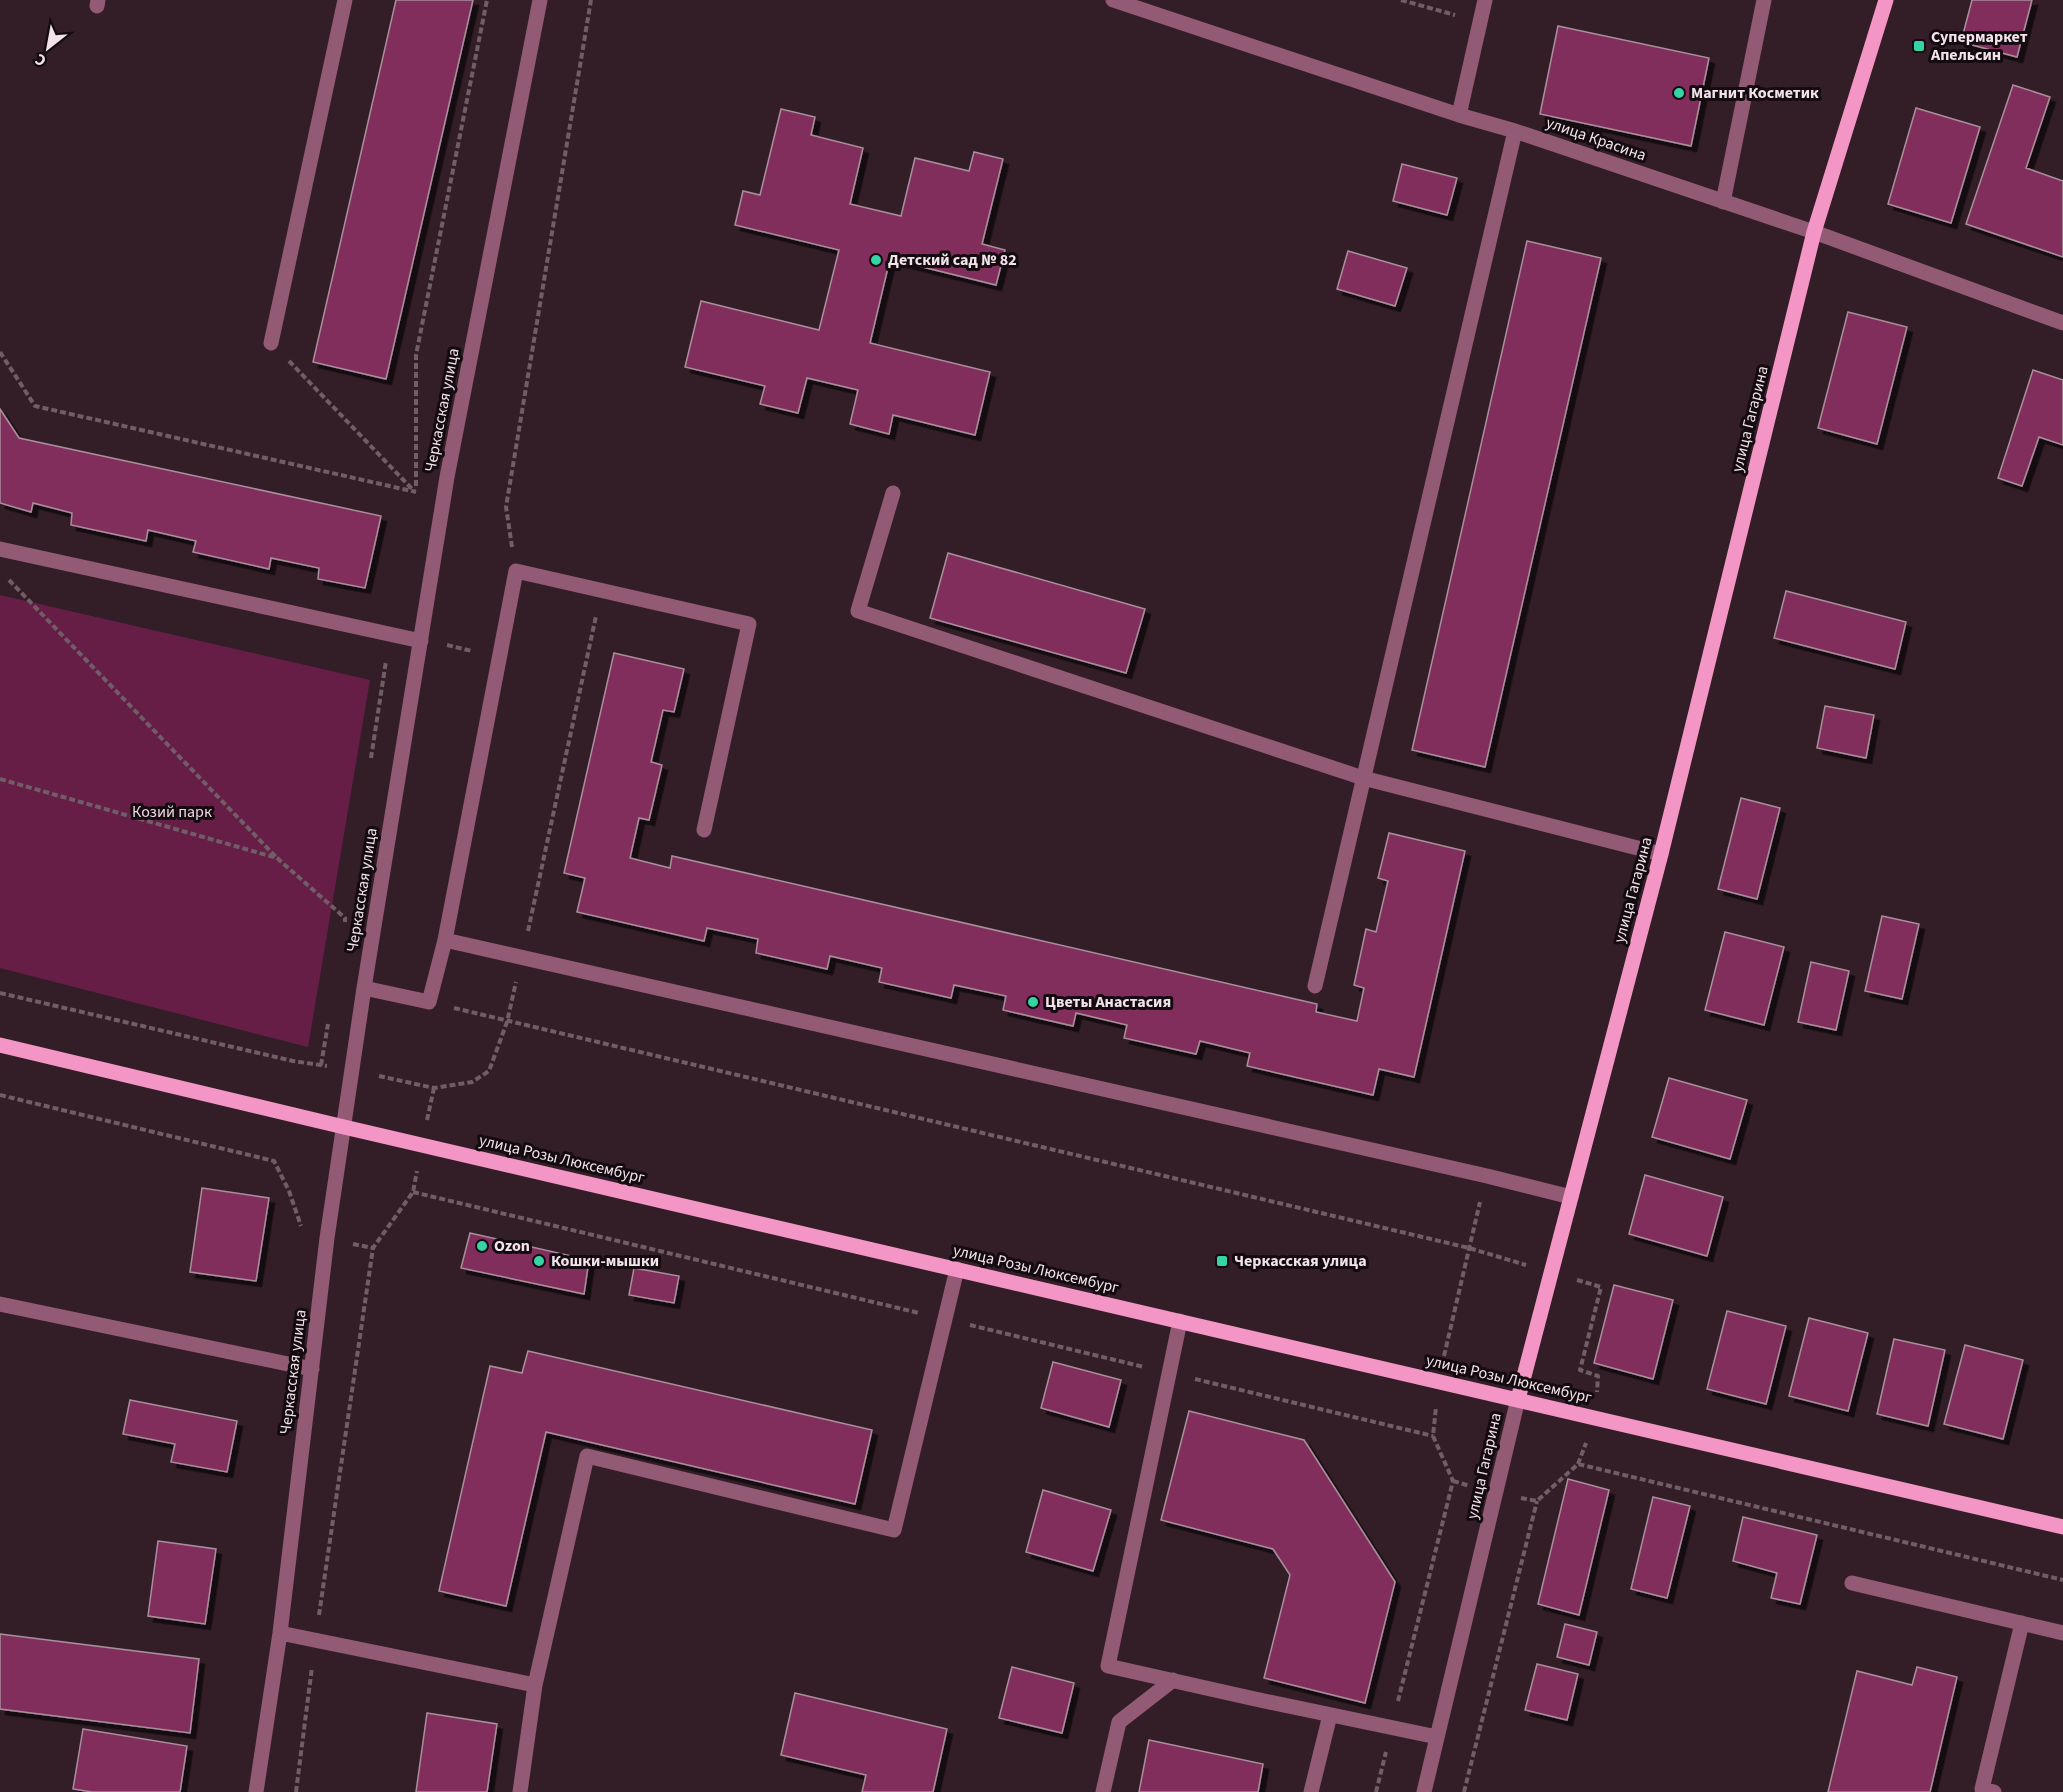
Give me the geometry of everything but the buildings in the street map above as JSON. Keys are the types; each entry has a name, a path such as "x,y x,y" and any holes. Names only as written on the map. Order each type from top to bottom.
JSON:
{"main road":[{"name":"улица Гагарина","path":"1518,1399 1661,854 1814,232 1886,0"},
{"name":"улица Розы Люксембург","path":"0,1045 2063,1527"}],"street":[{"path":"271,343 345,0"},
{"name":"Черкасская улица","path":"256,1792 280,1633 327,1238 351,1070 447,477 540,0"},
{"name":"улица Красина","path":"1113,0 1460,115 1515,131 1814,232 2063,323"},
{"path":"1460,115 1485,0"},
{"path":"1723,202 1764,0"},
{"path":"1315,986 1515,131"},
{"path":"893,493 858,611 1363,778 1661,854"},
{"path":"0,549 421,641"},
{"path":"364,988 429,1002 446,940 516,571 749,624 704,830"},
{"path":"446,940 1571,1197"},
{"path":"520,1792 535,1685 587,1455 894,1530 957,1269"},
{"path":"0,1304 312,1369"},
{"path":"1180,1321 1108,1665 1437,1737"},
{"name":"улица Гагарина","path":"1424,1792 1518,1399"},
{"path":"1852,1582 2063,1633"},
{"path":"1994,1792 1983,1789 2022,1623"},
{"path":"280,1633 535,1685"},
{"path":"1103,1792 1119,1722 1173,1680"},
{"path":"1311,1792 1330,1715"}],"path":[{"path":"414,503 416,492 416,355 487,0"},
{"path":"516,571 506,507 591,0"},
{"path":"1401,0 1480,21"},
{"path":"271,343 416,492"},
{"path":"0,352 35,406 416,492"},
{"path":"8,579 277,858 345,918"},
{"path":"0,993 293,1061 351,1070 434,1088 472,1082 489,1071 507,1022 602,590"},
{"path":"370,765 390,635"},
{"path":"444,645 476,652"},
{"path":"0,779 277,858"},
{"path":"344,929 347,907"},
{"path":"429,1002 1469,1248 1601,1287 1580,1370 1598,1376 1596,1417 1578,1464 1537,1501 1464,1792"},
{"path":"0,1095 274,1161 289,1191 303,1232 373,1248 315,1640 296,1792"},
{"path":"1376,1792 1453,1481 1433,1436 1438,1381 1486,1176"},
{"path":"1578,1464 2063,1580"},
{"path":"1453,1481 1537,1501"}],"green space":[{"name":"Козий парк","path":"0,595 370,680 308,1047 0,968"}],"place":[{"name":"Супермаркет Апельсин","path":"1919,46"},
{"name":"Магнит Косметик","path":"1679,93"},
{"name":"Детский сад № 82","path":"876,260"},
{"name":"Цветы Анастасия","path":"1033,1002"},
{"name":"Ozon","path":"482,1246"},
{"name":"Кошки-мышки","path":"539,1261"},
{"name":"Черкасская улица","path":"1222,1261"}]}
